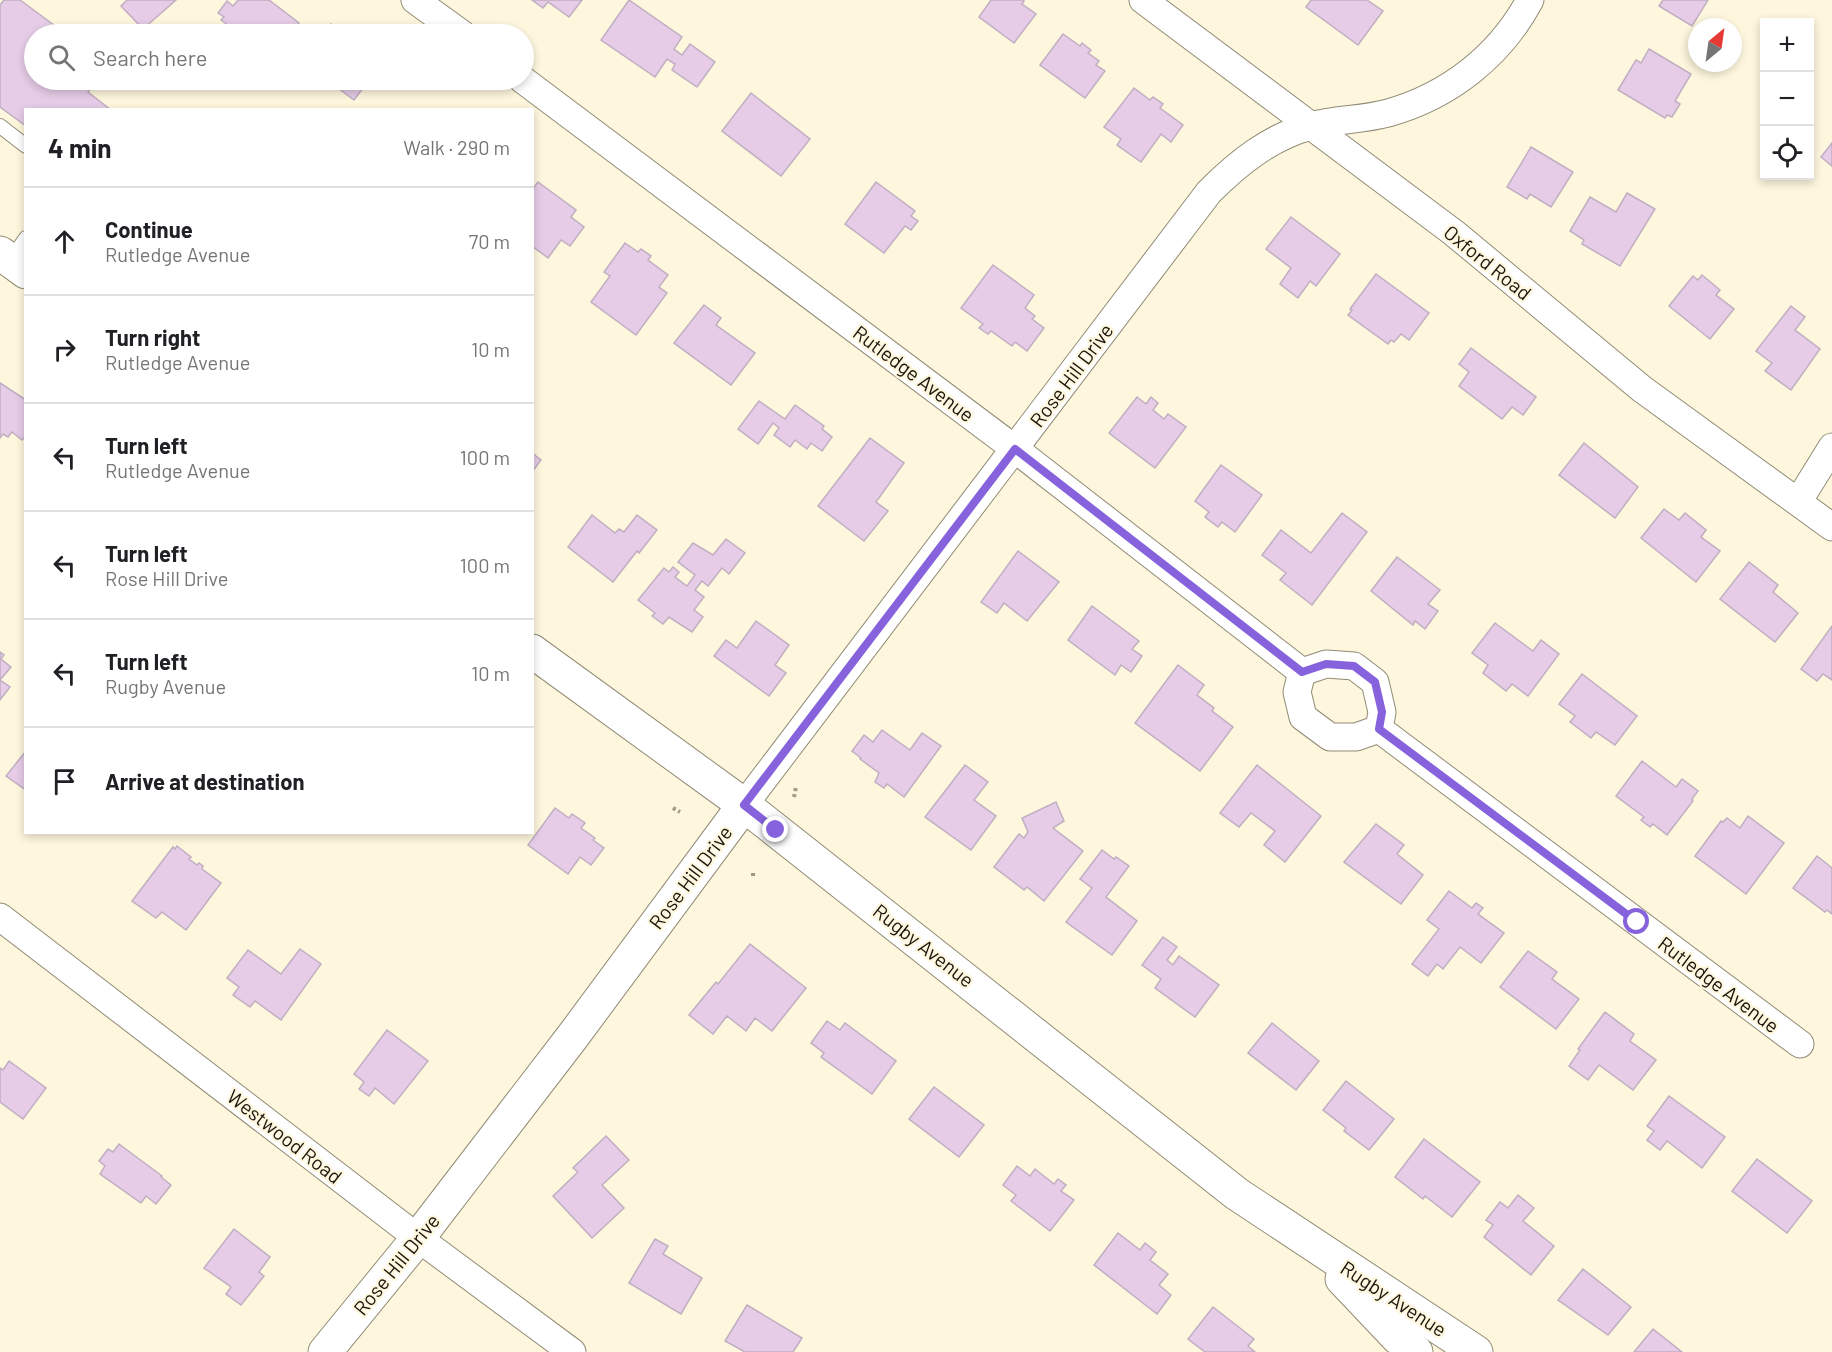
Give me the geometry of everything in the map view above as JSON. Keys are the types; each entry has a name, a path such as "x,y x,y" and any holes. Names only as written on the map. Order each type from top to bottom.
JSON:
{"street":[{"path":"415,0 448,24"},
{"name":"Oxford Road","path":"1143,0 1454,233 1642,388 1832,526"},
{"name":"Rose Hill Drive","path":"326,1352 418,1238 573,1036 744,805 1209,192 1236,165 1268,144 1311,126 1387,113 1426,99 1462,79 1493,52 1519,20 1530,0"},
{"name":"Rutledge Avenue","path":"534,88 1015,449 1302,672"},
{"path":"1798,502 1832,447"},
{"name":"Rugby Avenue","path":"534,652 744,805 1237,1194 1476,1352"},
{"path":"1326,664 1354,666 1368,676 1375,682 1382,712 1379,729 1356,737 1330,737 1303,717 1298,692 1302,672 1326,664"},
{"name":"Rutledge Avenue","path":"1379,729 1800,1044"},
{"name":"Westwood Road","path":"0,917 418,1238 572,1352"},
{"name":"Rugby Avenue","path":"1311,1245 1359,1298 1416,1352"}],"lane":[{"path":"0,126 24,144"}],"path":[{"path":"794,797 797,783"},
{"path":"674,808 680,812"}],"building":[{"path":"4,0 20,0 52,24 24,24 24,90 90,90 88,92 108,108 24,108 24,125 0,107 0,5"},
{"path":"127,0 176,0 149,24 138,24 121,6"},
{"path":"238,0 269,0 299,23 226,24 221,20 224,17 218,13 227,1 233,6"},
{"path":"532,0 582,0 569,17 548,2 543,8"},
{"path":"629,0 682,37 674,49 682,55 690,44 715,62 697,87 672,70 675,64 667,59 655,77 601,40"},
{"path":"991,0 1023,0 1022,4 1036,14 1014,43 979,17"},
{"path":"1311,0 1367,0 1383,11 1358,45 1306,7"},
{"path":"1663,0 1708,0 1697,18 1688,18 1688,24 1659,6"},
{"path":"1063,34 1080,46 1082,43 1091,50 1088,53 1099,61 1096,65 1105,71 1085,98 1040,65"},
{"path":"1649,49 1691,74 1675,101 1680,104 1672,117 1667,115 1665,118 1618,90 1636,60 1641,63"},
{"path":"1134,88 1150,100 1153,97 1163,104 1160,108 1183,125 1171,142 1161,134 1141,162 1117,145 1121,139 1104,127"},
{"path":"341,90 362,90 354,100"},
{"path":"751,93 810,139 781,176 722,131"},
{"path":"1832,143 1832,166 1821,157"},
{"path":"1531,147 1573,172 1551,207 1530,194 1527,199 1507,187"},
{"path":"538,182 576,210 571,217 584,227 570,246 561,240 548,258 534,248 534,187"},
{"path":"876,182 915,211 911,216 918,221 911,230 905,226 884,253 845,224"},
{"path":"1627,193 1655,209 1620,266 1582,244 1584,240 1570,231 1590,197 1616,212"},
{"path":"1291,217 1340,254 1316,286 1310,281 1298,298 1280,284 1291,268 1266,249"},
{"path":"625,243 638,252 641,249 651,256 648,260 668,275 659,287 667,293 636,335 591,302 610,276 604,272"},
{"path":"993,265 1034,295 1025,308 1035,316 1032,319 1044,328 1027,351 1015,342 1012,346 991,331 988,334 979,328 983,324 961,308"},
{"path":"1376,274 1429,313 1409,340 1401,334 1394,342 1391,340 1388,344 1348,315"},
{"path":"1702,275 1720,290 1716,295 1734,309 1710,339 1669,306 1693,276 1698,280"},
{"path":"704,305 721,318 716,325 755,353 731,385 674,343"},
{"path":"1791,306 1805,317 1795,330 1820,349 1791,390 1765,371 1772,363 1756,351"},
{"path":"1471,348 1536,397 1523,415 1512,407 1502,419 1459,386 1469,372 1459,364"},
{"path":"0,383 24,399 24,438 22,440 12,432 8,437 3,434 0,438"},
{"path":"1137,397 1146,404 1151,397 1158,403 1153,410 1164,419 1168,414 1186,427 1155,468 1109,433"},
{"path":"759,401 785,419 795,405 824,426 822,429 832,437 822,451 811,443 807,449 795,440 790,447 774,435 779,428 773,423 758,444 738,429"},
{"path":"870,438 904,463 876,502 888,511 864,541 818,506"},
{"path":"1584,443 1638,487 1615,518 1559,475"},
{"path":"534,455 541,460 534,469"},
{"path":"1221,465 1262,495 1235,532 1222,522 1218,527 1205,517 1209,512 1195,501"},
{"path":"1664,509 1679,520 1685,513 1706,530 1701,537 1720,551 1696,582 1641,538"},
{"path":"1342,513 1367,532 1312,605 1280,580 1286,573 1262,555 1281,530 1311,553"},
{"path":"592,515 615,533 619,529 624,532 637,515 657,530 613,582 568,547"},
{"path":"726,539 745,553 729,574 722,568 708,586 702,581 695,590 704,597 694,610 703,617 692,632 669,617 663,624 652,616 655,613 638,600 664,568 669,572 673,567 679,572 675,577 687,586 695,575 678,562 693,543 713,555"},
{"path":"1018,551 1059,582 1027,621 1004,603 997,613 981,602"},
{"path":"1397,557 1440,590 1428,604 1438,611 1425,629 1415,621 1413,625 1371,591"},
{"path":"1749,562 1778,585 1773,592 1798,613 1775,642 1720,599"},
{"path":"1092,606 1139,641 1132,649 1142,656 1131,672 1121,665 1115,675 1068,640"},
{"path":"756,621 789,645 775,665 786,673 769,696 714,656 726,640 737,648"},
{"path":"1495,623 1533,651 1541,640 1559,654 1528,696 1512,684 1506,691 1483,673 1488,665 1472,653"},
{"path":"1832,626 1832,680 1823,674 1817,681 1801,669"},
{"path":"0,652 4,655 1,659 11,667 0,680"},
{"path":"1178,665 1204,685 1197,695 1214,708 1212,711 1233,727 1200,771 1135,723"},
{"path":"1582,674 1637,716 1615,745 1596,732 1591,738 1570,722 1575,716 1559,704"},
{"path":"0,680 10,687 0,700"},
{"path":"882,730 910,750 922,733 941,746 904,797 887,784 884,788 875,782 879,773 852,751 864,735 873,742"},
{"path":"24,754 24,789 6,776"},
{"path":"1642,761 1676,787 1682,779 1698,791 1667,835 1653,824 1650,827 1641,820 1644,817 1616,796"},
{"path":"965,765 988,782 974,800 996,816 971,850 925,817"},
{"path":"1257,765 1321,816 1285,862 1264,845 1275,831 1251,813 1239,827 1220,813"},
{"path":"1056,802 1064,821 1053,828 1083,851 1044,901 1027,887 1024,890 994,867 1019,834 1024,838 1028,832 1022,818"},
{"path":"555,808 569,818 572,814 585,823 581,828 604,848 591,865 580,857 568,874 528,845"},
{"path":"1748,816 1784,843 1746,894 1695,856 1721,821 1727,818 1740,828"},
{"path":"1376,824 1404,845 1397,854 1423,875 1401,904 1344,862"},
{"path":"177,846 191,857 189,859 203,866 202,869 221,883 186,930 162,912 156,918 132,901 173,847 175,849"},
{"path":"1102,850 1129,866 1106,897 1137,921 1112,955 1066,922 1092,888 1080,879"},
{"path":"1817,856 1832,868 1832,914 1827,910 1825,912 1793,888"},
{"path":"1449,891 1472,908 1476,903 1483,908 1478,914 1504,933 1481,963 1460,947 1443,969 1437,964 1428,976 1412,964 1439,929 1427,920"},
{"path":"1163,937 1177,947 1167,960 1173,965 1179,956 1219,985 1195,1017 1155,988 1161,979 1142,965"},
{"path":"750,944 806,988 772,1031 755,1018 746,1031 727,1016 713,1034 689,1015"},
{"path":"300,949 321,964 281,1020 255,1001 250,1007 233,995 239,987 227,978 248,950 281,974"},
{"path":"1528,951 1557,972 1552,979 1579,999 1556,1029 1500,987"},
{"path":"1605,1012 1634,1034 1630,1041 1656,1060 1633,1090 1599,1065 1588,1080 1569,1066 1580,1050 1578,1049"},
{"path":"827,1021 840,1030 845,1023 896,1061 872,1094 821,1057 824,1053 811,1043"},
{"path":"1272,1023 1319,1061 1296,1090 1248,1053"},
{"path":"387,1030 428,1061 394,1104 375,1088 369,1096 359,1089 364,1082 354,1074"},
{"path":"9,1061 46,1088 23,1119 0,1102 0,1068 3,1070"},
{"path":"1346,1081 1394,1119 1369,1150 1344,1131 1346,1128 1323,1110"},
{"path":"934,1087 984,1125 959,1157 909,1119"},
{"path":"1669,1096 1725,1137 1702,1168 1667,1141 1660,1150 1647,1140 1654,1131 1647,1126"},
{"path":"606,1136 629,1160 602,1185 624,1208 592,1238 553,1196 578,1172 573,1168"},
{"path":"1424,1139 1480,1182 1452,1217 1425,1196 1423,1199 1395,1177"},
{"path":"119,1144 171,1185 156,1204 146,1196 141,1203 100,1174 105,1166 99,1161 108,1149 113,1152"},
{"path":"1757,1159 1812,1201 1787,1233 1732,1191"},
{"path":"1017,1166 1030,1176 1035,1169 1054,1184 1058,1179 1066,1185 1061,1191 1074,1200 1050,1231 1011,1201 1016,1195 1003,1185"},
{"path":"1518,1195 1534,1208 1523,1221 1554,1246 1531,1275 1484,1237 1493,1225 1486,1220 1500,1202 1508,1208"},
{"path":"234,1229 270,1257 259,1272 264,1276 241,1305 226,1294 231,1287 204,1268"},
{"path":"1118,1233 1140,1250 1145,1243 1156,1252 1150,1260 1168,1274 1159,1285 1171,1295 1157,1314 1094,1265"},
{"path":"655,1239 668,1246 663,1254 702,1278 681,1314 629,1283"},
{"path":"1583,1269 1631,1307 1608,1335 1558,1300"},
{"path":"747,1305 802,1338 793,1352 745,1352 725,1341"},
{"path":"1213,1307 1254,1339 1248,1346 1255,1352 1205,1352 1188,1339"},
{"path":"1653,1329 1682,1352 1634,1352"}],"route":[{"path":"776,830 744,805 1015,449 1302,672 1326,664 1354,666 1375,682 1382,712 1379,729 1637,922"}]}
